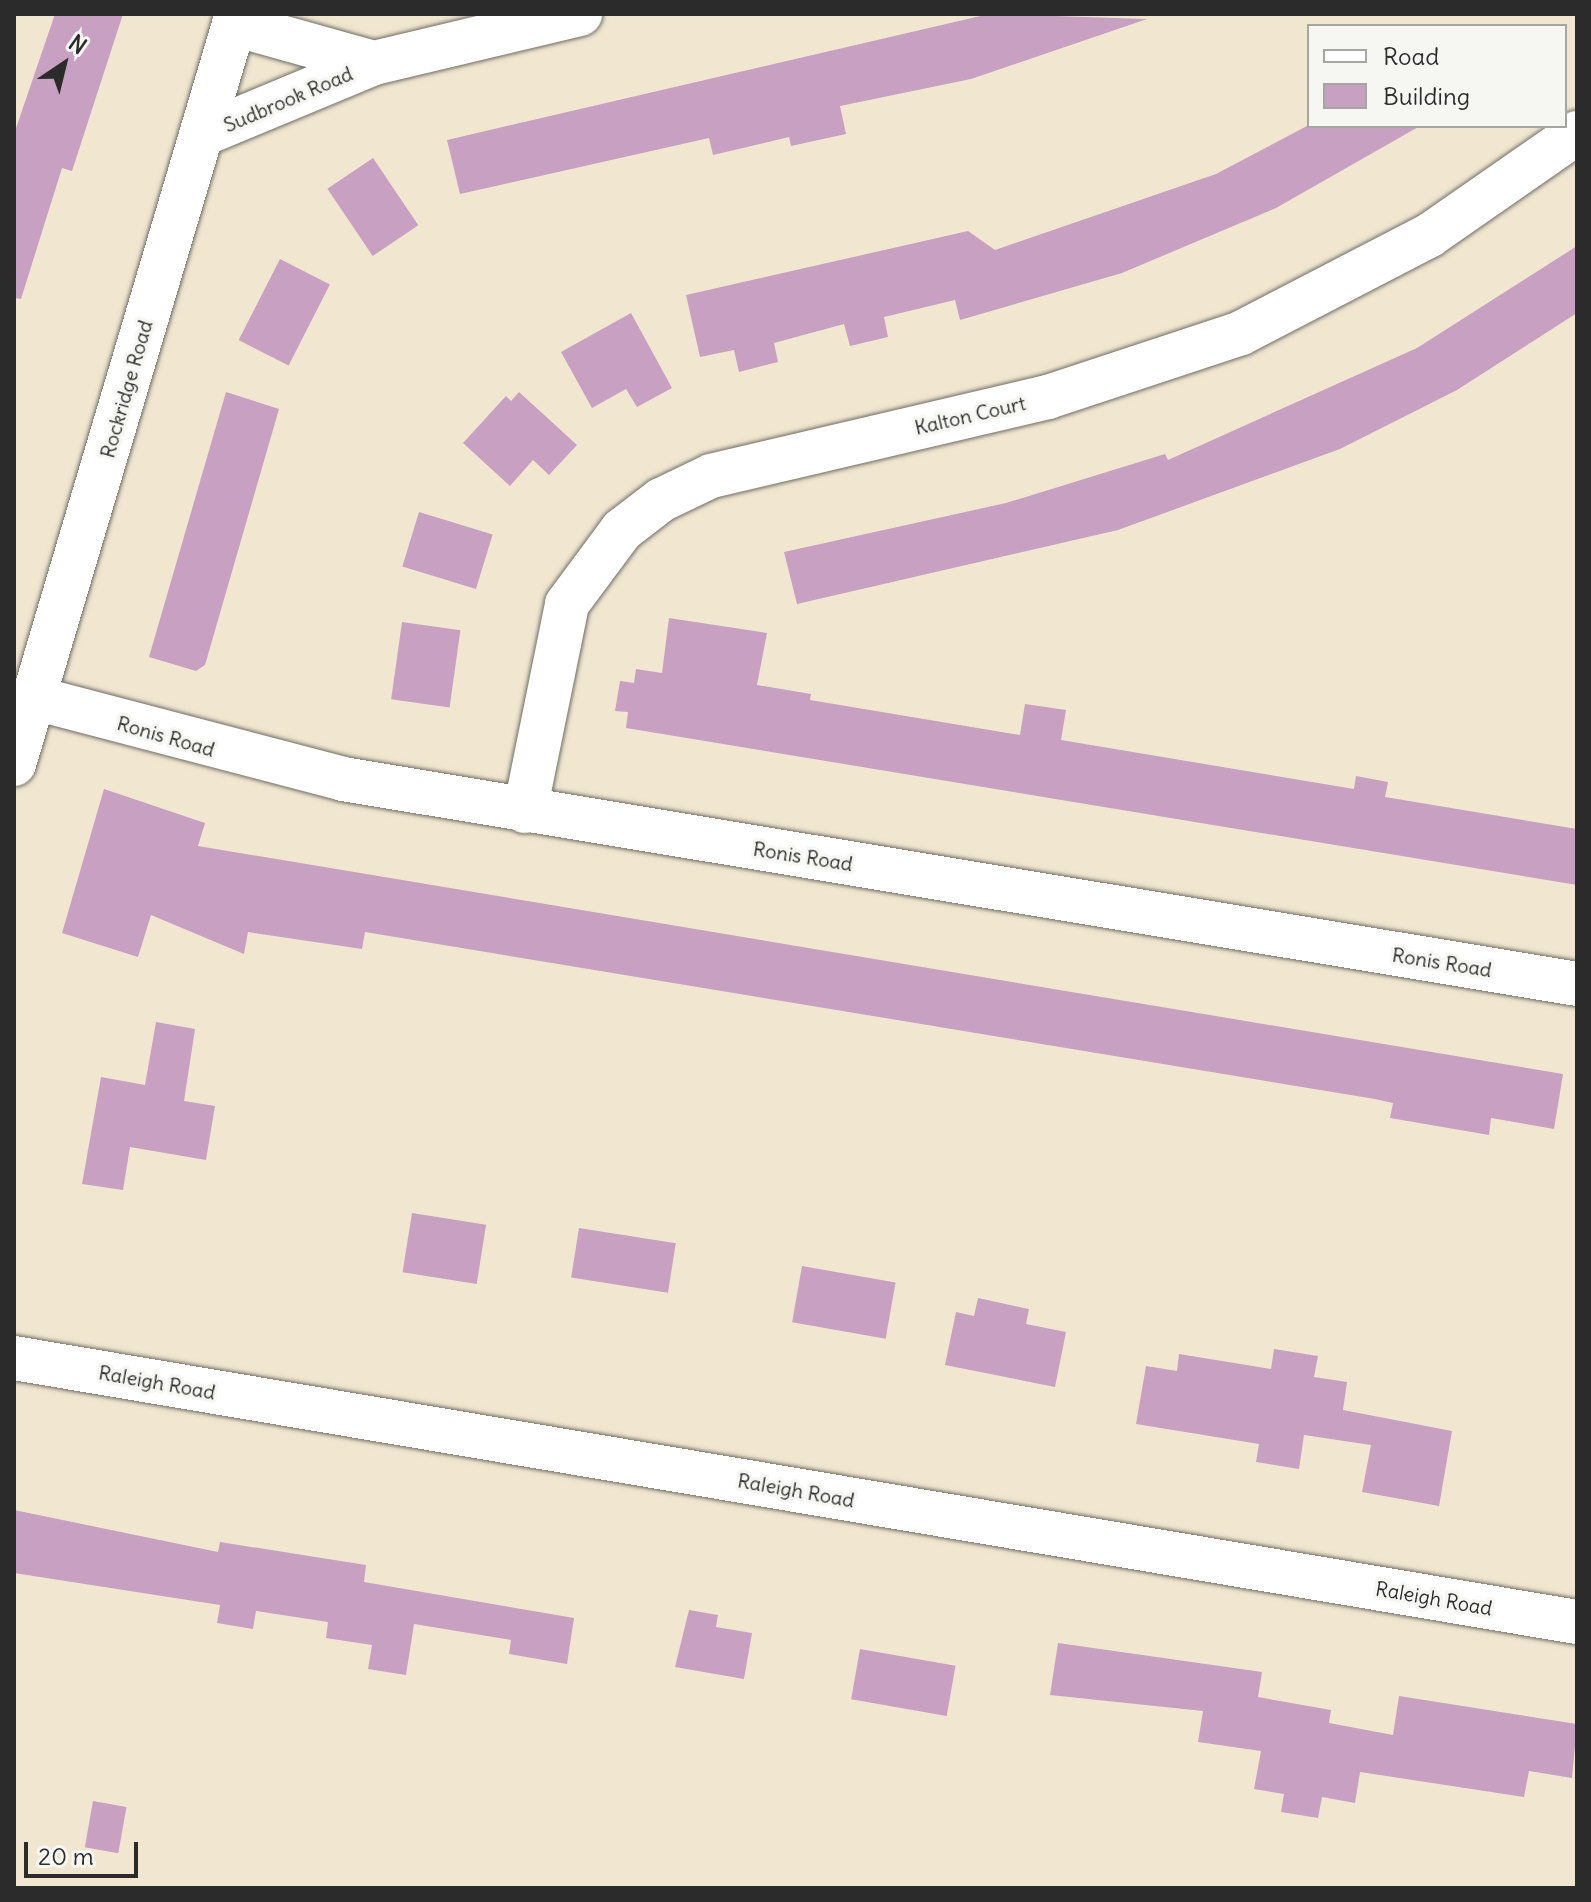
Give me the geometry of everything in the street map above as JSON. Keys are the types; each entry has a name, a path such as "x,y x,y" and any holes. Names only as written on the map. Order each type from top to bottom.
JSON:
{"street":[{"name":"Sudbrook Road","path":"201,135 374,63 580,14"},
{"name":"Sudbrook Road","path":"236,19 374,63"},
{"name":"Rockridge Road","path":"14,764 236,19"},
{"name":"Kalton Court","path":"525,811 567,604 622,530 661,500 711,476 1048,397 1241,333 1430,235 1577,133"},
{"name":"Ronis Road","path":"35,698 255,761 525,811 1577,984"},
{"name":"Raleigh Road","path":"14,1358 1577,1622"}],"building":[{"path":"55,14 123,14 72,171 62,168 21,299 14,298 14,134"},
{"path":"989,14 1147,19 971,79 840,106 846,134 791,146 789,137 713,155 709,138 460,194 447,140"},
{"path":"1307,126 1416,128 1276,208 1122,273 960,320 955,300 884,317 888,337 850,346 844,324 774,343 778,362 739,372 734,350 700,357 686,295 968,231 995,250 1216,174"},
{"path":"373,158 418,225 373,256 327,189"},
{"path":"1577,246 1577,313 1457,390 1340,449 1118,530 797,604 784,552 1006,503 1165,454 1168,460 1417,348"},
{"path":"280,259 330,284 289,366 239,340"},
{"path":"631,313 672,388 637,407 626,389 592,408 561,352"},
{"path":"226,392 279,409 205,665 196,671 149,657"},
{"path":"519,392 577,445 549,475 533,460 510,486 463,443 506,396 511,401"},
{"path":"419,512 493,535 476,589 402,567"},
{"path":"669,618 767,633 757,685 811,694 810,700 1020,735 1025,704 1066,710 1061,740 1354,789 1356,776 1388,782 1385,797 1577,829 1577,885 626,728 628,712 615,711 620,681 634,683 636,669 662,673"},
{"path":"402,622 460,630 450,707 391,699"},
{"path":"104,789 205,823 198,846 1563,1074 1554,1129 1491,1118 1489,1135 1390,1118 1393,1103 1375,1099 365,932 362,949 248,932 244,954 151,915 138,957 62,933"},
{"path":"156,1022 195,1029 184,1101 215,1106 206,1160 130,1147 123,1190 82,1184 101,1077 145,1085"},
{"path":"412,1213 486,1225 477,1284 403,1272"},
{"path":"579,1228 676,1243 668,1293 571,1277"},
{"path":"802,1266 896,1282 886,1339 792,1322"},
{"path":"978,1298 1029,1309 1026,1324 1066,1332 1055,1387 945,1365 956,1312 974,1316"},
{"path":"1274,1349 1318,1356 1314,1377 1347,1382 1343,1410 1452,1431 1439,1506 1362,1492 1371,1445 1304,1435 1299,1469 1256,1462 1259,1444 1136,1424 1146,1366 1177,1371 1179,1354 1271,1369"},
{"path":"14,1510 218,1552 220,1542 366,1565 364,1582 574,1618 567,1664 509,1654 511,1640 414,1624 406,1675 368,1669 372,1645 326,1638 328,1622 256,1611 253,1629 217,1623 220,1605 14,1573"},
{"path":"689,1610 718,1615 716,1627 752,1633 744,1679 675,1667"},
{"path":"1058,1643 1262,1672 1258,1697 1331,1710 1329,1723 1393,1735 1399,1696 1577,1724 1572,1778 1529,1771 1524,1797 1360,1772 1355,1803 1322,1797 1318,1818 1281,1812 1284,1794 1254,1789 1261,1751 1198,1742 1203,1711 1050,1695"},
{"path":"860,1649 956,1666 947,1716 851,1699"},
{"path":"93,1801 126,1807 118,1853 85,1847"}]}
